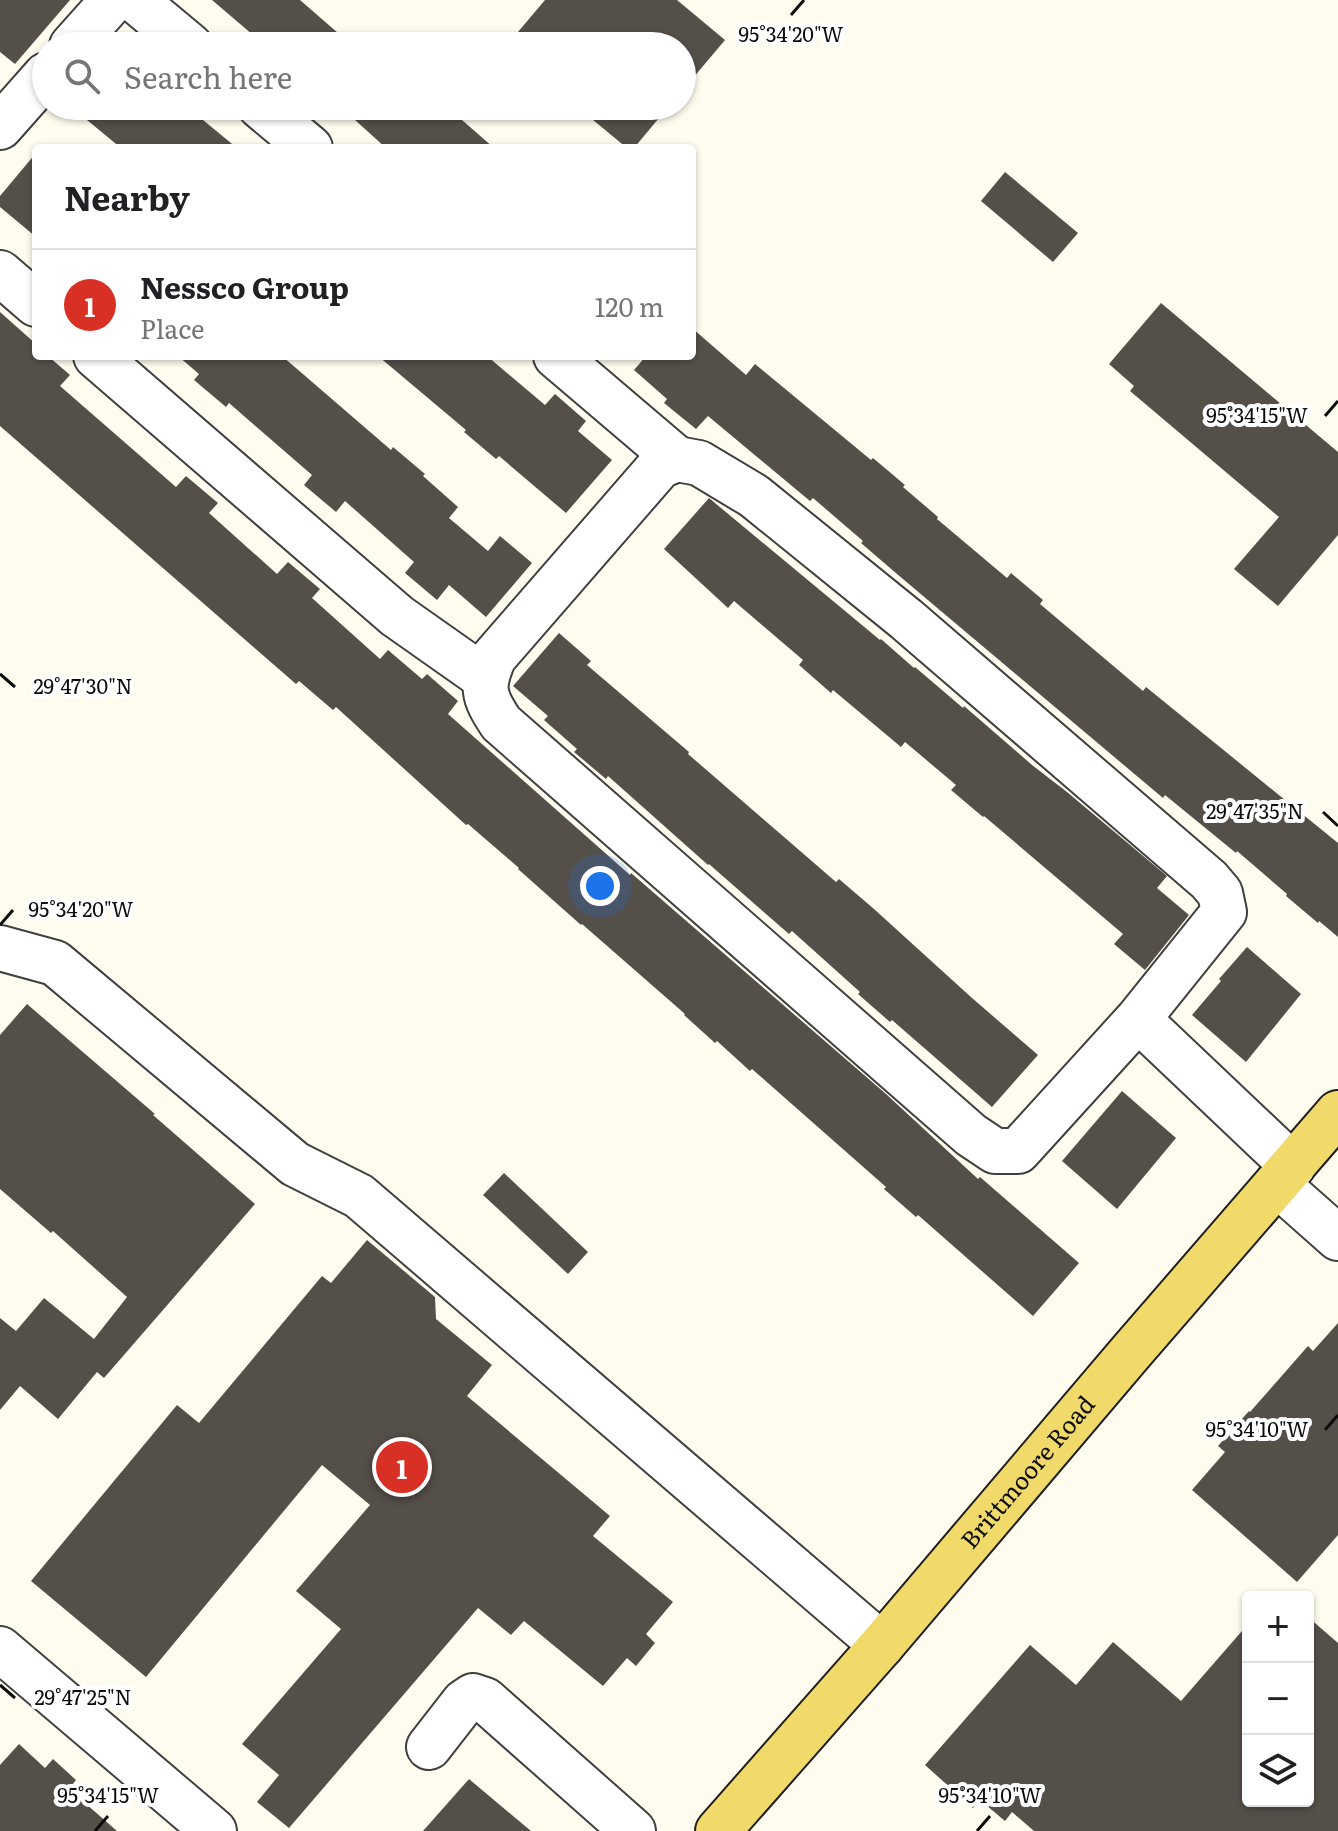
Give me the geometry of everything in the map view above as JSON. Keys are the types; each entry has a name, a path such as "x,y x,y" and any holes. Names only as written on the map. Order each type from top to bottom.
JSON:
{"main road":[{"name":"Brittmoore Road","path":"718,1831 882,1645 1338,1113"}],"street":[{"path":"84,32 113,0"},
{"path":"135,0 173,32"},
{"path":"0,127 32,91"},
{"path":"277,120 305,144"},
{"path":"0,273 32,301"},
{"path":"101,360 397,616 485,678"},
{"path":"561,360 677,459 699,463 766,505 906,619 1209,880 1220,893 1224,912 1138,1019 1018,1151 995,1151 971,1135 501,723 488,703 485,678 494,657 660,466 677,459"},
{"path":"0,948 55,963 295,1164 359,1196 882,1645"},
{"path":"1138,1019 1285,1175 1338,1238"},
{"path":"0,1649 214,1831"},
{"path":"429,1747 464,1702 473,1696 485,1700 633,1831"}],"building":[{"path":"0,0 70,0 42,32 32,32 32,44 15,64 0,52"},
{"path":"212,0 300,0 337,32 249,32"},
{"path":"545,0 677,0 725,40 696,74 696,32 518,32"},
{"path":"87,120 203,120 232,144 116,144"},
{"path":"355,120 462,120 489,144 382,144"},
{"path":"593,120 657,120 637,144 622,144"},
{"path":"32,158 32,234 0,207 0,196"},
{"path":"1005,172 1078,233 1053,262 981,201"},
{"path":"1161,303 1338,452 1338,535 1278,606 1234,569 1279,517 1130,391 1134,386 1109,364"},
{"path":"0,312 32,340 32,360 53,360 70,375 60,386 176,487 186,476 218,503 209,513 277,574 288,562 320,589 312,598 380,659 388,650 422,679 427,674 458,701 448,714 886,1094 978,1179 980,1177 1079,1263 1033,1316 884,1189 886,1187 752,1069 750,1071 717,1041 715,1043 336,707 333,710 299,681 296,684 0,426"},
{"path":"696,331 746,375 755,364 871,460 873,458 905,485 903,487 937,519 1007,578 1011,573 1043,600 1040,604 1143,691 1146,687 1338,843 1338,937 1286,896 1237,851 1165,795 1163,798 897,574 813,498 810,501 708,416 696,429 664,403 667,399 634,370 643,360 696,360"},
{"path":"183,360 287,360 391,450 393,447 425,474 423,476 458,507 449,518 488,551 500,536 532,563 486,617 449,585 437,600 405,573 414,562 345,501 336,512 304,485 312,475 229,403 226,407 194,380 199,374"},
{"path":"383,360 492,360 545,405 555,394 586,421 578,431 612,460 566,513 499,456 496,459 464,432 466,430"},
{"path":"709,498 1167,876 1157,888 1189,915 1145,970 1114,944 1123,934 951,790 956,785 905,742 901,747 833,690 831,693 799,665 803,660 734,601 728,608 664,549"},
{"path":"559,633 591,661 587,665 688,754 836,882 839,879 874,909 1038,1055 992,1107 858,994 860,992 792,931 789,934 608,776 606,779 574,752 577,749 544,720 548,716 513,686"},
{"path":"1247,947 1301,994 1246,1062 1192,1015"},
{"path":"27,1004 255,1204 104,1378 97,1372 58,1419 20,1386 0,1410 0,1318 16,1331 44,1298 94,1339 127,1297 0,1189 0,1035"},
{"path":"1122,1091 1176,1138 1117,1209 1062,1161"},
{"path":"504,1173 588,1252 568,1274 483,1195"},
{"path":"367,1240 435,1297 436,1319 492,1365 467,1396 610,1516 593,1536 673,1602 646,1634 655,1643 636,1666 627,1658 603,1686 524,1621 511,1635 478,1608 289,1828 257,1802 279,1775 242,1744 341,1629 296,1591 370,1505 322,1465 146,1677 31,1581 177,1405 199,1423 322,1276 331,1283"},
{"path":"1338,1323 1338,1535 1297,1582 1192,1490 1225,1452 1218,1446 1308,1346 1313,1351"},
{"path":"1314,1622 1338,1643 1338,1831 1034,1831 1012,1812 1005,1821 980,1800 973,1808 925,1765 1030,1645 1076,1685 1113,1642 1181,1701 1242,1631 1242,1807 1314,1807"},
{"path":"19,1744 45,1768 53,1759 76,1780 69,1789 117,1831 0,1831 0,1765"},
{"path":"469,1779 531,1831 423,1831"}],"place":[{"name":"Nessco Group","path":"402,1467"}]}
